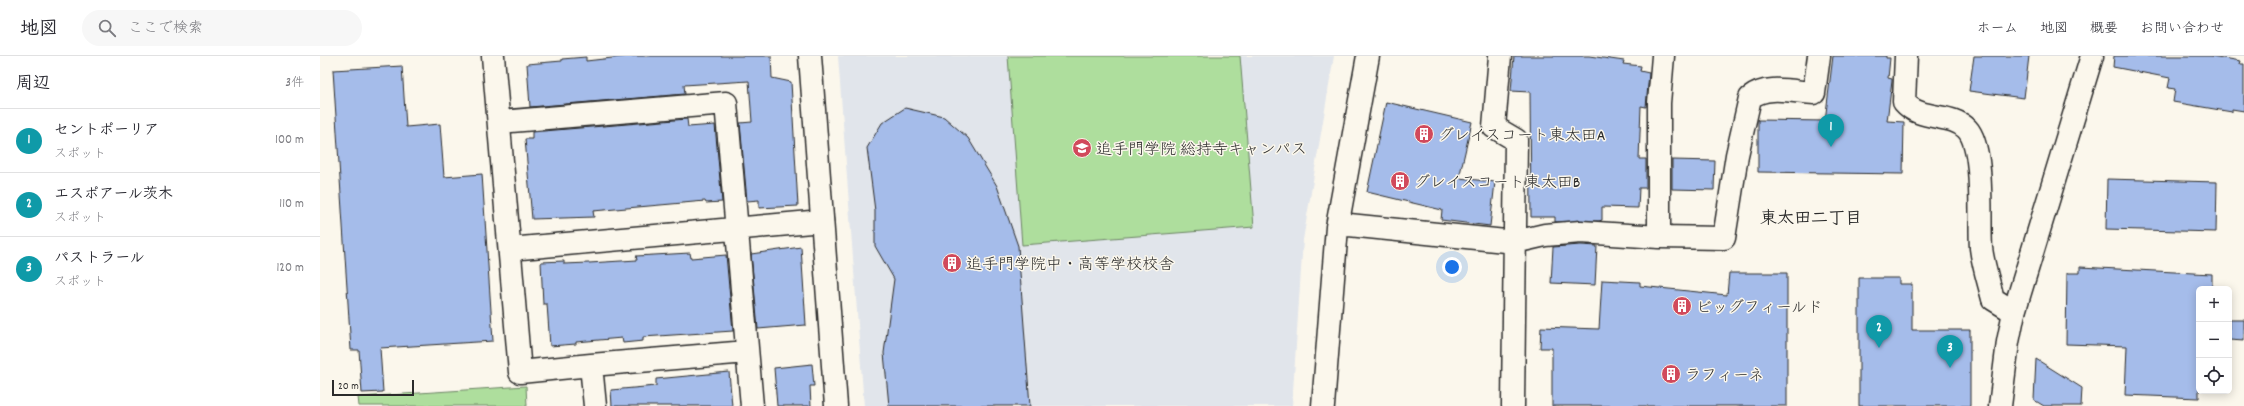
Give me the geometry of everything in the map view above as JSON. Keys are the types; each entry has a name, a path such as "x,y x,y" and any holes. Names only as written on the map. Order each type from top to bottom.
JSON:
{"street":[{"path":"493,56 520,372 748,352"},
{"path":"810,56 836,406"},
{"path":"1323,406 1337,227 1368,56"},
{"path":"1500,56 1494,126 1516,140 1513,406"},
{"path":"1659,237 1659,103 1663,56"},
{"path":"1337,227 1349,225 1515,242 1546,234 1563,233 1724,238 1737,155 1750,98 1757,92 1766,90 1814,93 1819,56"},
{"path":"1906,56 1904,102 1916,112 1963,125 1974,141 1981,196 1981,250 1992,299 2014,312"},
{"path":"2000,406 2008,342 2014,312 2092,56"},
{"path":"499,122 726,103 752,406"},
{"path":"510,249 822,221"},
{"path":"591,365 595,406"}],"shaded area":[{"name":"追手門学院 総持寺キャンパス","path":"838,56 1334,56 1303,240 1292,406 864,406"}],"green space":[{"path":"1008,56 1240,56 1254,227 1022,245"},
{"path":"526,386 527,406 359,406 358,397"}],"building":[{"path":"630,56 771,56 772,78 791,82 798,206 759,208 759,200 747,201 740,123 752,122 749,81 684,85 685,94 530,107 527,64 586,57 586,61"},
{"path":"1514,56 1589,56 1624,61 1623,64 1641,66 1640,71 1649,73 1646,107 1641,106 1639,159 1646,159 1646,188 1639,188 1638,208 1602,207 1602,220 1599,221 1555,222 1555,217 1531,217 1530,92 1511,91"},
{"path":"1833,56 1886,56 1886,58 1890,58 1888,78 1892,79 1892,81 1887,121 1904,122 1903,174 1758,172 1758,120 1825,121"},
{"path":"1974,56 2029,56 2024,98 1969,91"},
{"path":"2114,56 2211,56 2241,61 2240,64 2244,64 2244,111 2232,109 2232,112 2173,102 2175,89 2168,88 2170,78 2113,67"},
{"path":"402,66 406,127 440,124 444,177 482,174 493,341 380,348 383,392 362,393 359,350 351,350 333,70"},
{"path":"1386,102 1472,122 1459,178 1495,182 1490,226 1441,220 1442,210 1367,192"},
{"name":"追手門学院中・高等学校校舎","path":"905,108 944,117 968,138 997,186 1018,246 1030,406 889,406 884,353 894,279 875,246 875,211 867,148 882,123"},
{"path":"687,119 688,127 715,125 722,202 706,203 705,201 593,211 594,217 532,219 525,139 532,139 532,132"},
{"path":"1672,160 1715,161 1714,190 1672,189"},
{"path":"2107,179 2217,182 2216,232 2106,229"},
{"path":"1581,245 1597,246 1595,285 1551,283 1553,247"},
{"path":"801,247 806,325 758,329 751,254"},
{"path":"690,253 691,258 726,255 733,331 643,337 643,341 623,343 622,338 550,346 547,304 543,304 541,262 564,261 564,264 589,263 637,260 636,256"},
{"path":"2080,267 2212,274 2212,286 2196,286 2196,394 2199,394 2199,398 2125,395 2127,346 2066,344 2067,273 2080,273"},
{"path":"1729,273 1787,273 1787,406 1552,406 1552,348 1540,348 1541,327 1599,329 1602,280 1640,282 1640,286 1727,295"},
{"path":"1859,278 1899,278 1899,284 1912,284 1912,330 1970,330 1970,406 1859,406"},
{"path":"2232,320 2244,320 2244,341 2232,340"},
{"path":"2036,359 2082,388 2081,406 2044,406 2034,400"},
{"path":"812,364 814,386 810,386 811,406 777,406 774,368"},
{"path":"729,372 732,406 612,406 611,390 656,386 656,379"}],"place":[{"name":"グレイスコート東太田A","path":"1424,134"},
{"name":"セントポーリア","path":"1831,147"},
{"name":"追手門学院 総持寺キャンパス","path":"1082,148"},
{"name":"グレイスコート東太田B","path":"1400,181"},
{"name":"追手門学院中・高等学校校舎","path":"952,263"},
{"name":"ビッグフィールド","path":"1682,306"},
{"name":"エスポアール茨木","path":"1879,348"},
{"name":"パストラール","path":"1950,368"},
{"name":"ラフィーネ","path":"1671,374"}],"district":[{"name":"東太田二丁目","path":"1811,217"}]}
